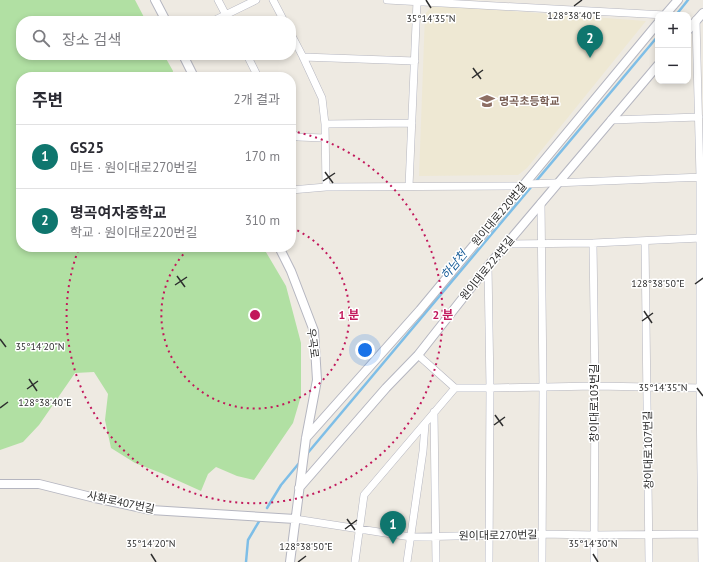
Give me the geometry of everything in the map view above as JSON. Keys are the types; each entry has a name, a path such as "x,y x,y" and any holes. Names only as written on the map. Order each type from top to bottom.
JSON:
{"street":[{"path":"155,0 163,16"},
{"path":"218,0 226,16"},
{"path":"230,16 256,0"},
{"path":"273,0 281,16"},
{"path":"387,0 527,4 655,14"},
{"path":"668,12 678,0"},
{"path":"409,186 417,1"},
{"path":"691,26 703,13"},
{"path":"696,20 702,177 702,562"},
{"name":"원이대로220번길","path":"305,441 420,310 526,185 655,27"},
{"path":"296,44 322,98 325,124 324,138 326,187"},
{"path":"303,57 414,61"},
{"path":"186,60 192,72"},
{"path":"250,60 256,72"},
{"name":"원이대로224번길","path":"300,484 386,388 418,355 540,203 554,183 655,69"},
{"path":"611,120 699,117"},
{"path":"325,124 412,122"},
{"path":"296,136 324,138"},
{"path":"296,190 326,187 526,185 702,177"},
{"path":"540,203 543,387 542,562"},
{"path":"507,244 593,243 701,238"},
{"name":"창이대로107번길","path":"645,241 649,562"},
{"name":"창이대로103번길","path":"593,243 594,562"},
{"name":"우곡로","path":"282,252 291,271 314,331 317,380 305,441 300,484"},
{"path":"488,266 490,388 489,562"},
{"path":"418,355 456,388 594,386 701,388"},
{"path":"355,562 364,495 456,388"},
{"path":"434,412 436,562"},
{"path":"408,562 425,424"},
{"name":"사화로407번길","path":"0,484 39,484 151,510 295,519"},
{"path":"290,562 300,484"},
{"name":"원이대로270번길","path":"295,519 411,537 542,534 703,534"}],"shaded area":[{"path":"433,5 646,21 527,168 518,175 419,176 425,14"}],"green space":[{"path":"0,0 135,0 143,16 16,16 16,60 167,60 173,71 16,72 16,252 266,252 286,286 301,343 301,396 293,423 254,480 237,476 216,467 208,474 201,491 135,463 111,448 105,420 108,394 94,372 75,373 39,425 23,442 0,450"}],"waterway":[{"name":"하남천","path":"678,12 688,0"},
{"name":"하남천","path":"306,455 655,40"},
{"name":"하남천","path":"267,508 281,485 300,462"},
{"path":"246,562 248,540 261,518"}],"place":[{"name":"명곡여자중학교","path":"590,58"},
{"name":"명곡초등학교","path":"487,101"},
{"name":"GS25","path":"393,544"}]}
